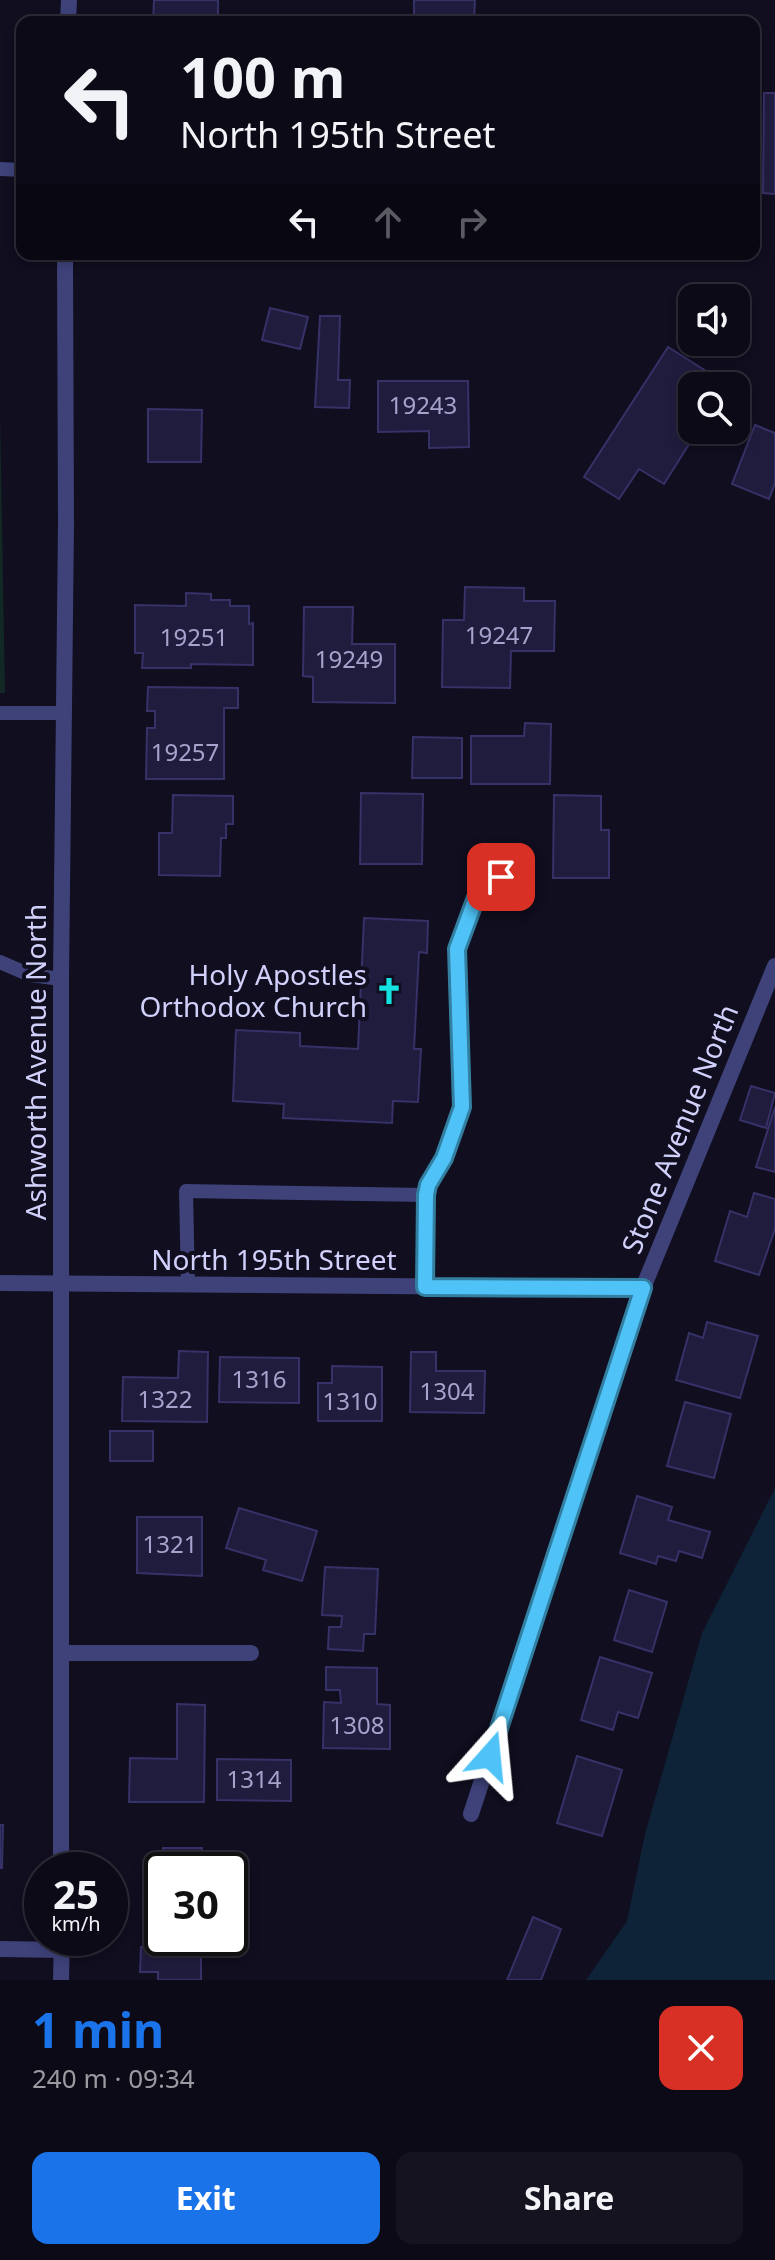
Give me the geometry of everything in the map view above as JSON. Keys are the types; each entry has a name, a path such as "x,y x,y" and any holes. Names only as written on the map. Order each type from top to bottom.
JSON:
{"street":[{"name":"Ashworth Avenue North","path":"61,1852 65,260"},
{"name":"Stone Avenue North","path":"471,1814 643,1288 775,966"},
{"name":"North 195th Street","path":"0,1283 643,1288"},
{"path":"61,1653 251,1653"},
{"path":"0,1949 24,1947"},
{"path":"61,1980 62,1956"}],"lane":[{"path":"0,713 62,713"},
{"path":"425,1287 428,1185 444,1158 462,1107 457,949 480,887 523,867"},
{"path":"0,962 30,975 61,979"},
{"path":"188,1285 186,1191 426,1195"}],"green space":[{"path":"0,411 5,693 0,693"}],"water":[{"path":"775,1488 775,1980 586,1980 627,1921 645,1834 702,1633"}],"building":[{"path":"154,0 218,0 218,16 153,16"},
{"path":"414,0 475,0 474,16 414,16"},
{"path":"764,93 775,93 775,194 763,193"},
{"path":"270,308 308,317 300,349 262,340"},
{"path":"320,316 340,316 338,380 350,380 349,408 315,407"},
{"path":"668,347 708,372 678,372 678,444 689,444 664,484 639,469 619,499 584,477"},
{"path":"378,381 468,381 469,447 429,448 429,431 378,432"},
{"path":"148,409 202,410 201,462 148,462"},
{"path":"755,425 775,433 775,483 769,499 732,484"},
{"path":"465,587 524,588 524,601 555,601 554,651 511,651 510,688 442,687 443,620 464,620"},
{"path":"186,593 211,594 211,600 230,600 230,606 249,606 249,624 253,623 253,665 191,664 191,668 142,668 143,653 135,653 135,605 186,606"},
{"path":"304,607 353,607 352,644 395,644 395,703 313,702 313,677 303,676"},
{"path":"148,687 238,688 238,708 224,708 224,779 146,779 147,728 155,728 155,711 147,711"},
{"path":"525,723 551,724 550,784 471,784 471,736 524,736"},
{"path":"413,737 462,738 462,778 412,778"},
{"path":"361,793 423,794 422,864 360,864"},
{"path":"173,795 233,796 233,824 226,824 226,838 221,838 220,876 159,875 159,833 172,833"},
{"path":"554,795 601,796 601,830 609,830 609,878 553,878"},
{"name":"Holy Apostles Orthodox Church","path":"364,918 428,921 427,953 419,952 414,1049 421,1049 418,1102 393,1101 392,1123 283,1118 284,1104 233,1101 236,1030 300,1033 300,1046 358,1049"},
{"path":"751,1086 775,1093 766,1128 740,1120"},
{"path":"775,1107 775,1172 756,1167"},
{"path":"754,1193 775,1199 775,1229 759,1275 715,1261 730,1211 747,1217"},
{"path":"707,1322 758,1336 740,1398 676,1380 689,1333 703,1338"},
{"path":"179,1351 208,1352 207,1422 122,1421 123,1377 178,1378"},
{"path":"411,1352 436,1352 436,1371 485,1371 484,1413 410,1412"},
{"path":"220,1357 299,1358 299,1403 219,1402"},
{"path":"332,1366 382,1367 382,1421 318,1421 318,1383 332,1383"},
{"path":"685,1402 731,1414 714,1478 667,1466"},
{"path":"110,1431 153,1431 153,1461 110,1461"},
{"path":"637,1496 672,1507 668,1520 710,1532 702,1558 679,1551 676,1561 658,1556 656,1564 620,1553"},
{"path":"239,1508 317,1531 302,1581 263,1570 266,1560 226,1548"},
{"path":"137,1517 202,1517 202,1576 137,1573"},
{"path":"325,1567 378,1569 375,1634 364,1634 363,1651 328,1649 329,1627 341,1627 342,1616 322,1615"},
{"path":"629,1590 667,1602 652,1652 614,1640"},
{"path":"600,1657 652,1673 638,1718 618,1712 613,1730 581,1720"},
{"path":"326,1667 377,1668 377,1704 390,1705 390,1749 323,1748 324,1702 341,1703 340,1690 326,1690"},
{"path":"177,1704 205,1705 204,1802 129,1802 130,1758 177,1759"},
{"path":"577,1756 622,1770 602,1836 557,1823"},
{"path":"217,1759 291,1760 291,1801 217,1800"},
{"path":"0,1825 3,1825 2,1868 0,1868"},
{"path":"163,1848 202,1848 202,1852 163,1852"},
{"path":"533,1917 561,1929 541,1980 507,1980"},
{"path":"141,1947 144,1947 144,1956 201,1956 201,1980 158,1980 158,1972 140,1972"}],"place":[{"name":"Holy Apostles Orthodox Church","path":"389,991"}],"route":[{"path":"490,1756 643,1288 425,1287 428,1185 444,1158 462,1107 457,949 480,887 501,877"}]}
